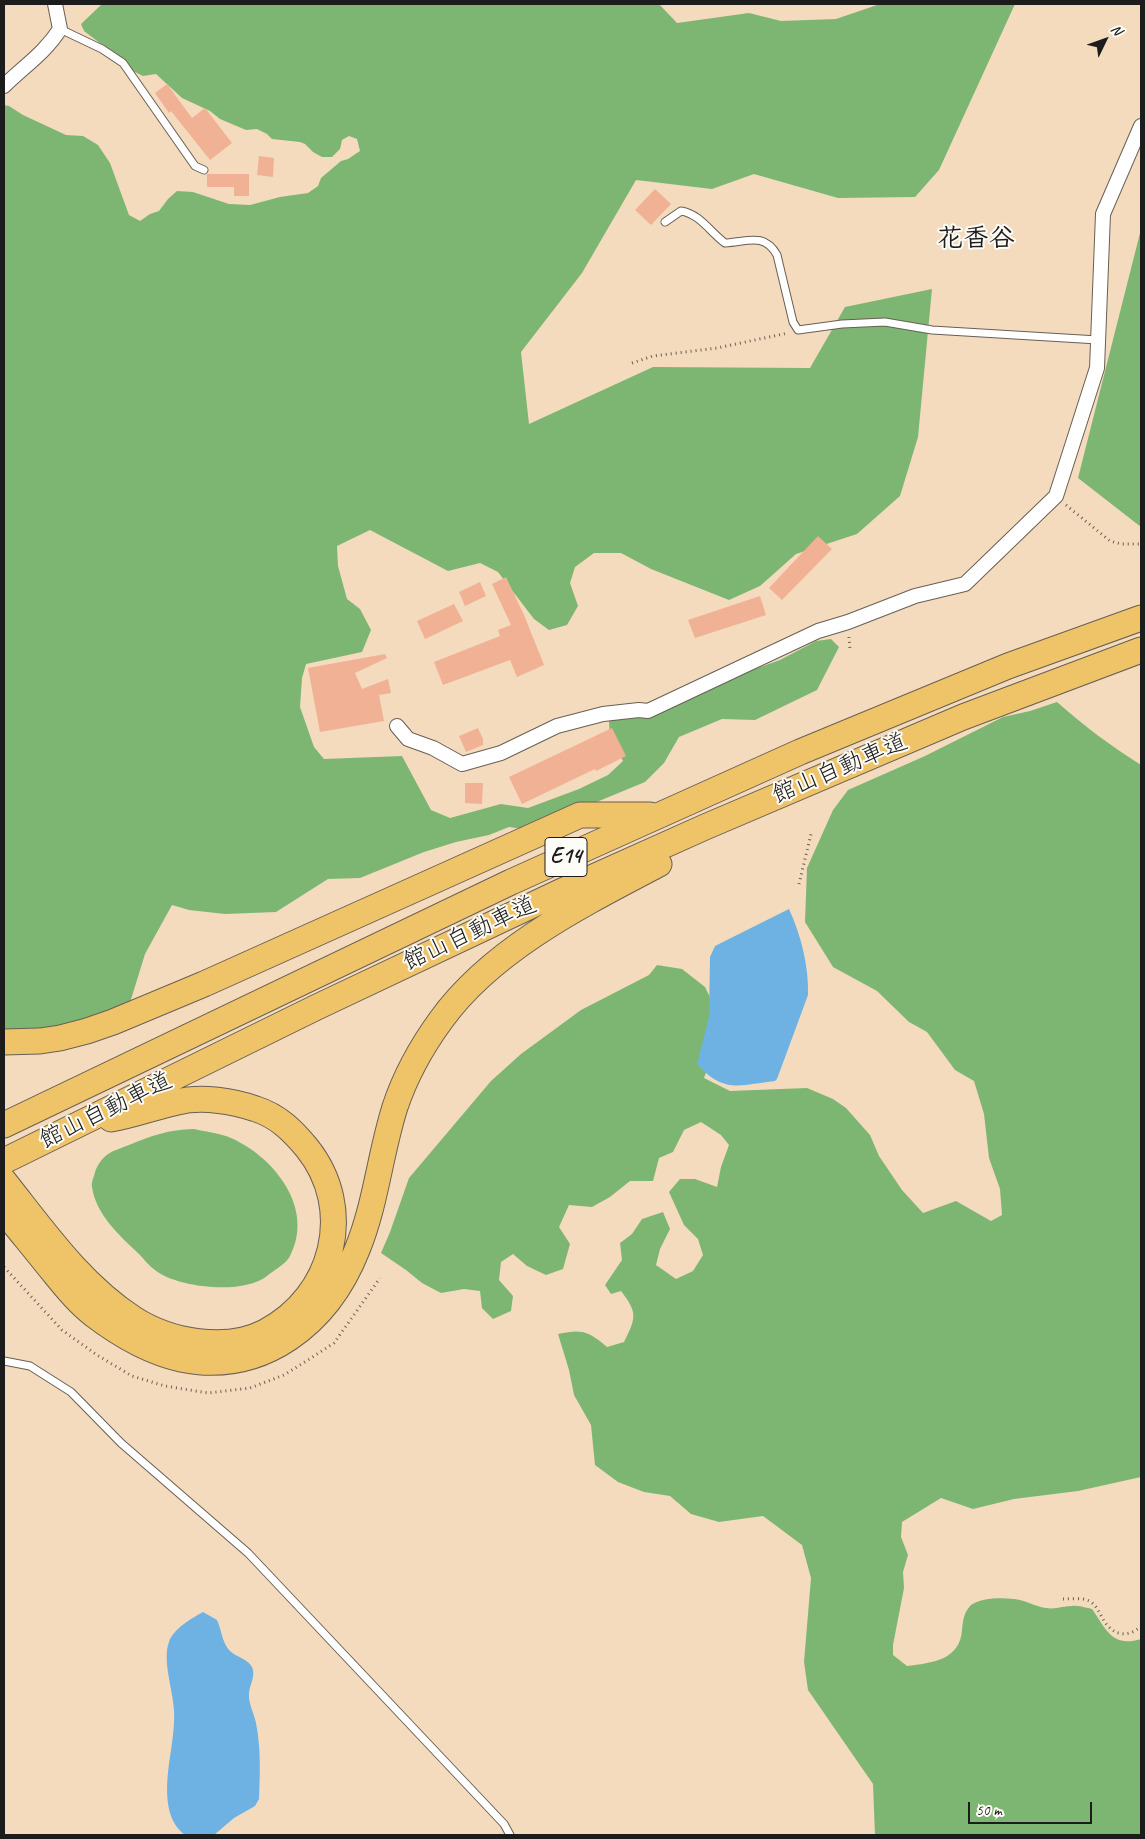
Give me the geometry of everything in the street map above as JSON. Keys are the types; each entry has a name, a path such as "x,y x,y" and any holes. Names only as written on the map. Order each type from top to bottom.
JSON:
{"highway":[{"name":"館山自動車道","path":"4,1125 502,886 658,815 800,752 1008,666 1141,618"},
{"name":"館山自動車道","path":"5,1167 82,1123 326,1003 560,892 963,717 1141,650"},
{"path":"4,1211 72,1294 92,1314 135,1342 181,1359 210,1362 233,1361 261,1353 282,1343 300,1332 318,1316 348,1271 368,1219 396,1107 410,1072 441,1020 476,979 514,950 573,910 850,765"},
{"path":"4,1042 40,1041 60,1038 113,1022 580,815 658,815"},
{"path":"5,1167 56,1247 94,1287 136,1320 162,1332 190,1340 217,1343 240,1340 264,1332 284,1320 304,1301 321,1276 330,1255 335,1229 333,1205 325,1179 312,1155 296,1134 278,1119 256,1109 208,1100 179,1102 131,1116 82,1123"}],"street":[{"path":"4,86 52,42 60,29 55,4"},
{"path":"397,726 408,739 433,748 462,764 501,753 557,726 603,714 639,710 648,711 818,631 848,622 915,596 965,584 1056,496 1097,368 1103,214 1141,126"}],"lane":[{"path":"60,29 102,49 123,63 195,166 204,170"},
{"path":"665,222 681,211 687,212 725,243 756,240 764,241 772,246 777,255 793,322 798,330 842,324 885,322 932,330 1098,340"},
{"path":"4,1361 30,1366 71,1392 121,1443 248,1553 504,1824 510,1835"}],"path":[{"path":"632,363 653,356 740,344 798,330"},
{"path":"1056,496 1110,541 1121,544 1141,544"},
{"path":"799,884 811,834"},
{"path":"1063,1599 1082,1599 1090,1602 1099,1611 1106,1624 1115,1632 1125,1635 1136,1631 1141,1626"}],"green space":[{"path":"102,4 659,4 677,23 749,13 781,21 836,19 880,4 1015,4 939,170 915,197 838,198 754,174 712,189 636,180 582,273 521,352 529,424 653,367 810,368 845,307 932,289 918,437 900,496 857,534 796,554 760,586 729,600 651,569 621,553 594,553 575,567 570,583 578,606 567,625 549,630 534,619 498,572 480,563 448,571 370,530 337,546 338,566 347,599 360,609 371,630 362,652 306,664 302,678 300,707 314,747 324,759 402,756 431,810 450,818 501,804 528,808 579,789 608,775 623,761 610,738 609,721 780,660 816,641 831,639 839,647 817,690 755,720 722,719 679,737 664,763 645,782 529,830 509,827 489,835 456,842 424,852 360,878 328,879 276,912 225,914 189,910 172,905 145,954 129,1006 97,1024 4,1032 4,105 66,135 83,136 98,145 110,163 129,215 140,221 150,214 159,211 177,191 193,192 229,204 250,205 280,197 308,193 318,186 321,178 341,161 360,151 357,139 349,136 342,140 340,149 332,157 322,157 300,142 272,139 257,129 246,130 220,119 210,111 182,98 156,74 143,76 133,71 125,62 84,31 81,24"},
{"path":"1141,233 1141,527 1078,478"},
{"path":"1057,702 1119,751 1141,765 1141,1477 1078,1491 1014,1499 973,1509 941,1498 902,1522 901,1537 908,1555 903,1572 904,1588 893,1645 893,1655 907,1666 943,1658 956,1648 960,1640 964,1616 971,1605 981,1600 995,1598 1015,1599 1039,1607 1080,1606 1092,1609 1106,1630 1116,1639 1131,1641 1141,1639 1141,1835 875,1835 873,1784 808,1690 804,1662 811,1578 802,1545 763,1516 719,1522 691,1514 670,1496 644,1492 618,1482 595,1465 591,1425 574,1395 569,1370 558,1334 584,1333 607,1347 624,1342 633,1321 633,1310 621,1291 611,1294 605,1285 622,1260 620,1243 632,1234 642,1219 663,1212 670,1229 660,1249 656,1265 676,1279 693,1271 703,1255 698,1239 684,1225 669,1192 680,1179 695,1179 717,1187 721,1167 729,1145 721,1135 701,1122 684,1130 673,1152 659,1158 653,1181 630,1181 610,1197 592,1207 569,1205 559,1227 570,1244 563,1269 546,1275 527,1266 513,1254 501,1262 499,1280 513,1296 511,1311 493,1319 482,1308 480,1291 464,1289 441,1293 422,1283 381,1253 409,1178 491,1081 521,1054 581,1010 649,975 657,965 682,969 705,987 723,1024 704,1078 730,1091 807,1088 833,1099 846,1108 870,1135 879,1156 902,1190 923,1213 956,1201 991,1221 1002,1215 1000,1189 989,1158 984,1114 974,1081 955,1070 927,1032 909,1022 877,991 833,967 805,922 807,868 833,810 848,790 925,756 1003,717"},
{"path":"194,1129 227,1136 262,1158 286,1186 294,1203 297,1220 296,1238 290,1256 280,1267 256,1282 243,1286 211,1287 194,1285 165,1276 151,1267 117,1232 98,1207 94,1197 92,1181 100,1162 108,1154 138,1141 161,1134"}],"water":[{"path":"789,909 803,951 808,995 777,1079 775,1081 742,1085 724,1084 707,1074 697,1064 709,1017 710,957 715,946"},
{"path":"203,1612 217,1620 227,1648 248,1662 253,1670 249,1697 259,1742 259,1799 255,1806 234,1818 214,1835 185,1835 174,1822 168,1800 167,1788 174,1710 167,1666 167,1649 174,1633 183,1624"}],"building":[{"path":"167,84 192,118 205,108 232,143 210,160 171,111 169,113 155,93"},
{"path":"259,156 274,158 273,177 257,175"},
{"path":"207,174 249,174 249,196 234,196 234,187 207,187"},
{"path":"655,189 671,204 651,225 635,210"},
{"path":"818,536 832,549 782,600 769,588"},
{"path":"506,577 544,665 517,677 510,660 443,685 434,662 500,636 498,630 511,625 492,584"},
{"path":"480,582 486,596 465,606 459,592"},
{"path":"760,596 766,615 695,638 688,620"},
{"path":"454,604 463,621 425,639 417,621"},
{"path":"385,654 387,658 355,673 362,689 388,679 391,693 379,695 384,721 320,732 308,668"},
{"path":"478,728 483,739 483,745 466,752 459,736"},
{"path":"612,728 626,756 522,804 509,777"},
{"path":"465,783 483,783 482,804 465,803"}],"district":[{"name":"花香谷","path":"976,239"}]}
